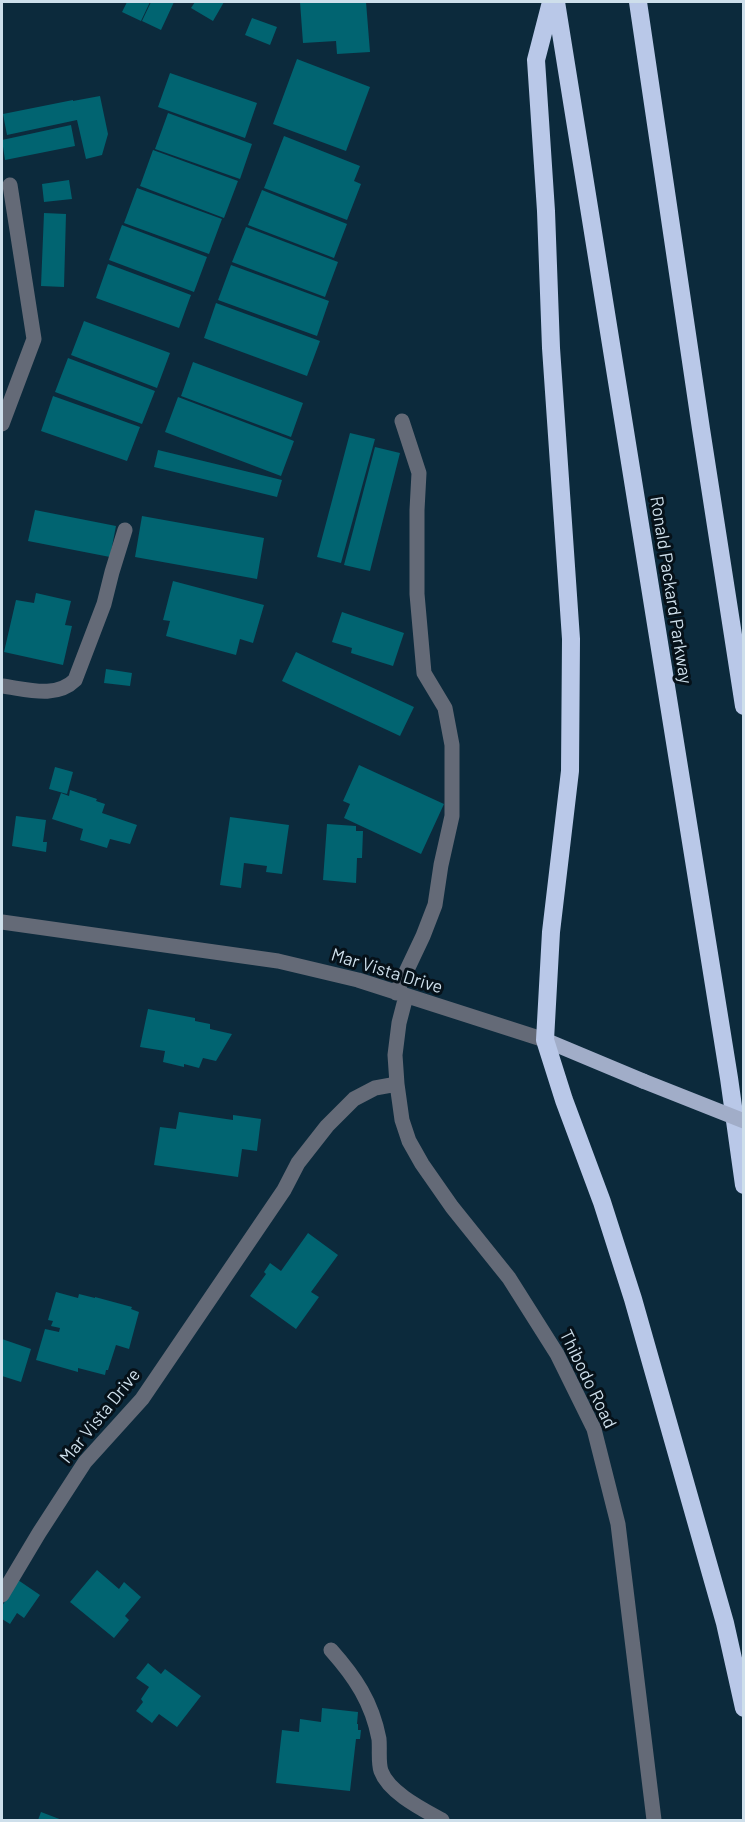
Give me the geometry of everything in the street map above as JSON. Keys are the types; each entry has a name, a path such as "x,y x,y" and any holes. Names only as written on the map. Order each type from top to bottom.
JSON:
{"highway":[{"path":"551,2 536,60 546,211 551,348 571,639 570,771 551,932 545,1040 564,1100 602,1202 633,1299 724,1623 744,1708"},
{"name":"Ronald Packard Parkway","path":"556,2 729,1078 744,1185"},
{"path":"638,2 672,242 744,706"}],"main road":[{"name":"Mar Vista Drive","path":"545,1040 744,1122"}],"street":[{"path":"2,424 34,339 10,185"},
{"name":"Thibodo Road","path":"402,421 419,473 417,594 424,673 445,708 452,745 452,816 435,905 401,995 395,1055 402,1120 409,1141 422,1164 452,1207 509,1278 556,1354 592,1424 618,1524 654,1821"},
{"path":"2,686 51,692 66,688 75,680 104,604 125,530"},
{"name":"Mar Vista Drive","path":"2,922 278,961 358,980 545,1040"},
{"name":"Mar Vista Drive","path":"2,1595 85,1462 142,1399 284,1190 298,1163 327,1126 354,1099 375,1088 397,1084"},
{"path":"331,1650 351,1672 372,1709 379,1740 381,1772 396,1792 442,1821"}],"building":[{"path":"127,2 150,2 141,21 122,12"},
{"path":"151,2 174,2 161,30 142,21"},
{"path":"195,2 224,2 213,21 191,8"},
{"path":"300,2 366,2 370,52 337,54 336,41 303,43"},
{"path":"252,18 277,27 270,45 245,35"},
{"path":"297,59 370,87 346,151 273,124"},
{"path":"170,73 257,103 245,138 158,107"},
{"path":"100,96 108,134 102,155 86,159 77,120 7,135 3,114"},
{"path":"168,113 252,144 240,179 155,149"},
{"path":"71,125 75,146 5,160 2,140"},
{"path":"284,136 360,166 354,181 361,184 347,220 264,188"},
{"path":"153,150 238,181 224,218 140,186"},
{"path":"69,180 72,199 44,202 42,184"},
{"path":"137,188 222,219 209,254 124,223"},
{"path":"262,190 347,224 334,258 248,225"},
{"path":"44,213 66,214 64,287 41,286"},
{"path":"122,225 207,257 194,292 109,260"},
{"path":"246,227 338,262 325,297 232,262"},
{"path":"108,264 191,295 179,328 96,298"},
{"path":"231,265 329,301 317,336 218,300"},
{"path":"216,303 320,341 307,376 204,338"},
{"path":"84,321 170,353 157,388 71,355"},
{"path":"68,358 155,391 142,424 55,392"},
{"path":"193,362 303,403 291,437 181,396"},
{"path":"53,396 140,427 127,461 41,431"},
{"path":"178,397 294,441 281,476 165,432"},
{"path":"350,433 375,439 341,563 317,557"},
{"path":"375,447 400,453 370,571 344,565"},
{"path":"158,450 282,480 277,497 154,467"},
{"path":"35,510 116,526 110,557 28,541"},
{"path":"142,516 264,538 257,579 135,557"},
{"path":"173,581 264,605 253,643 240,639 236,655 166,636 170,621 163,620"},
{"path":"36,593 71,601 65,625 72,626 63,665 4,652 16,600 34,603"},
{"path":"342,612 404,633 393,666 351,653 352,648 332,642"},
{"path":"296,652 414,707 400,736 282,681"},
{"path":"106,669 132,673 130,686 104,683"},
{"path":"359,765 444,804 421,854 344,818 350,804 343,801"},
{"path":"55,767 73,772 67,794 49,789"},
{"path":"70,790 105,804 102,813 137,825 130,844 110,839 107,848 80,840 83,829 52,819 61,793 69,796"},
{"path":"16,816 46,820 43,842 47,842 46,852 12,846"},
{"path":"230,817 289,825 282,874 266,872 267,866 244,863 241,888 220,885"},
{"path":"327,824 356,826 356,831 363,831 362,858 357,858 356,883 323,880"},
{"path":"148,1009 195,1018 195,1021 210,1024 210,1029 232,1034 216,1061 203,1058 199,1068 163,1062 165,1051 140,1047"},
{"path":"179,1112 233,1120 233,1115 261,1119 257,1151 242,1149 238,1177 154,1165 160,1127 176,1129"},
{"path":"308,1233 338,1255 311,1292 319,1297 296,1329 250,1296 266,1274 264,1272 270,1263 281,1271"},
{"path":"56,1292 78,1298 79,1294 95,1297 132,1307 131,1309 139,1312 129,1349 116,1345 105,1375 78,1368 78,1372 36,1360 45,1329 59,1332 60,1328 51,1326 53,1321 48,1320"},
{"path":"2,1339 31,1349 21,1382 2,1376"},
{"path":"97,1570 119,1589 124,1582 141,1597 125,1616 129,1620 114,1638 70,1602"},
{"path":"18,1580 40,1595 24,1618 17,1613 10,1624 2,1619 2,1606"},
{"path":"148,1663 161,1674 165,1669 201,1696 177,1727 159,1714 152,1723 136,1711 143,1702 141,1699 149,1687 136,1678"},
{"path":"322,1708 358,1712 358,1730 361,1730 360,1739 356,1739 350,1791 276,1783 282,1730 299,1732 300,1719 321,1722"},
{"path":"41,1812 62,1820 38,1820"}]}
